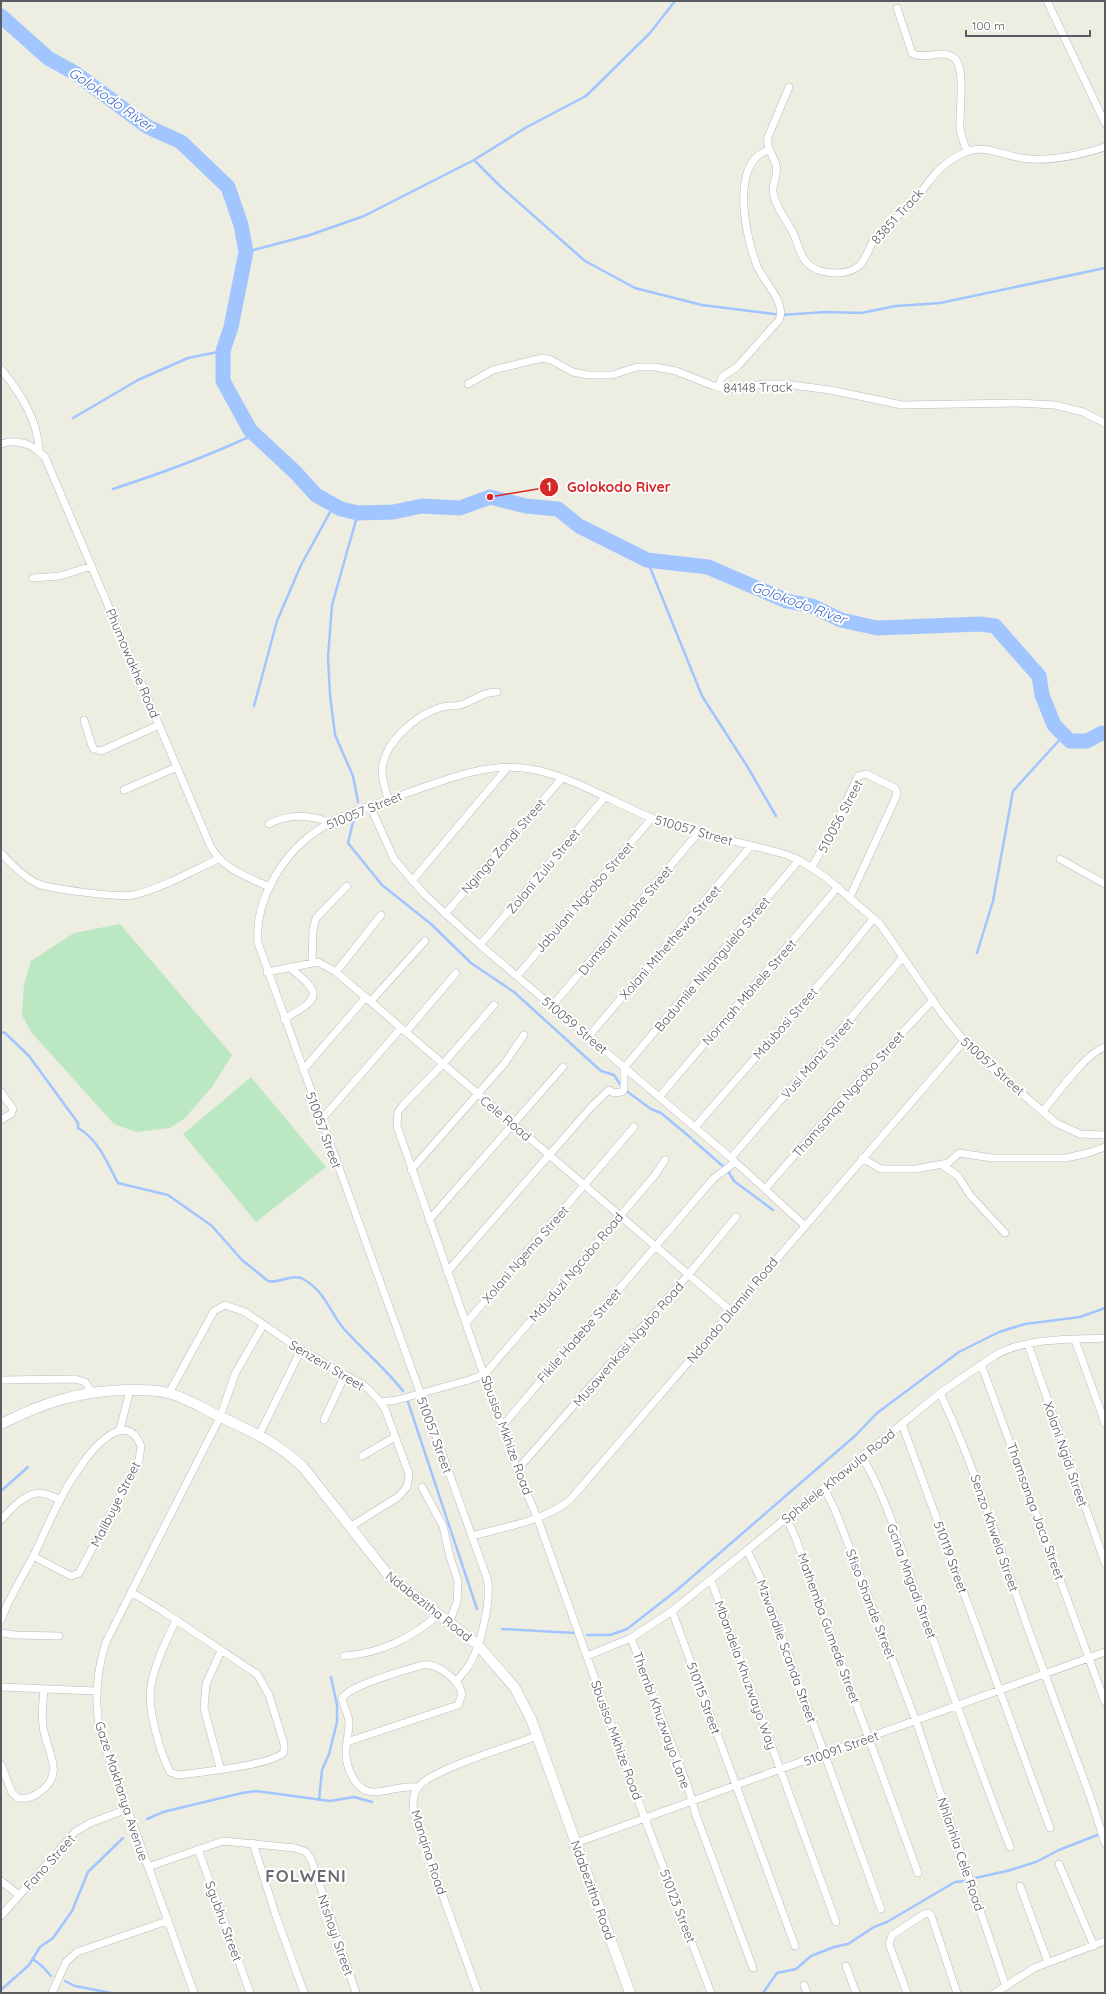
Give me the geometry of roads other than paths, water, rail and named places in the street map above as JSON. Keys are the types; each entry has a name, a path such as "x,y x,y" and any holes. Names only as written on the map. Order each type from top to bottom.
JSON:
{"street":[{"path":"1047,1 1105,123"},
{"path":"897,8 912,53 919,56 946,54 953,57 959,64 961,74 960,128 962,140 967,152"},
{"path":"718,387 722,377 737,367 747,357 782,315 781,306 757,266 747,224 744,198 746,174 751,163 758,155 768,150 768,137 789,88"},
{"name":"83851 Track","path":"768,150 776,165 774,195 806,262 821,271 838,273 852,270 859,265 875,237 912,202 934,173 944,164 967,152 987,149 1022,158 1043,159 1092,151 1105,147"},
{"name":"84148 Track","path":"468,384 493,370 542,358 551,360 573,372 588,375 612,375 640,366 665,368 718,387 737,389 764,384 798,386 902,405 1017,403 1055,405 1083,412 1105,423"},
{"path":"1,369 32,416 37,429 39,451"},
{"name":"Phumowakhe Road","path":"1,444 10,442 25,443 39,451 50,466 210,845 218,859 228,867 269,887"},
{"path":"33,578 60,576 92,566"},
{"path":"388,800 382,768 388,750 397,736 410,725 437,709 463,704 488,692 497,692"},
{"path":"84,720 92,746 94,749 101,751 159,725"},
{"path":"124,790 177,767"},
{"path":"412,881 507,768"},
{"name":"510057 Street","path":"456,1682 471,1662 477,1644 490,1593 487,1578 302,1070 258,943 257,927 262,905 269,887 285,860 296,846 308,836 329,823 370,806 451,777 472,772 507,768 528,768 562,778 652,818 698,834 776,852 799,860 812,867 838,887 874,918 886,931 933,1000 964,1041 1056,1123 1072,1132 1089,1135 1105,1135"},
{"name":"510056 Street","path":"812,867 838,820 858,776 866,774 895,788 897,793 896,797 850,897"},
{"name":"Nginga Zondi Street","path":"444,914 562,778"},
{"name":"Zolani Zulu Street","path":"480,945 605,797"},
{"name":"510059 Street","path":"370,806 391,854 412,881 444,914 695,1127 804,1225"},
{"path":"269,824 284,819 304,816 316,817 329,823"},
{"name":"Jabulani Ngcobo Street","path":"517,976 652,818"},
{"name":"Dumsani Hlophe Street","path":"552,1006 698,834"},
{"name":"Xolani Mthethewa Street","path":"588,1037 751,846"},
{"path":"1,853 28,878 42,885 120,896 136,895 218,859"},
{"path":"1060,859 1105,884"},
{"name":"Badumile Nhlangulela Street","path":"624,1068 799,860"},
{"path":"267,972 312,962 313,930 316,918 348,886"},
{"name":"Normah Mbhele Street","path":"659,1097 838,887"},
{"path":"336,972 380,915"},
{"name":"Mdubosi Street","path":"695,1127 835,966 874,918"},
{"path":"302,1070 425,941"},
{"name":"Vusi Manzi Street","path":"733,1160 903,957"},
{"name":"Cele Road","path":"312,962 322,963 336,972 369,999 656,1246 688,1276 731,1311"},
{"path":"284,1019 311,1002 314,994 311,986 289,967"},
{"path":"321,1120 456,973"},
{"name":"Thamsanqa Ngcobo Street","path":"765,1190 885,1051 933,1000"},
{"name":"Sbusiso Mkhize Road","path":"494,1005 443,1064 404,1104 396,1118 399,1136 485,1374 517,1470 537,1517 645,1819"},
{"path":"411,1170 478,1094 512,1053 524,1035"},
{"name":"Ndondo Dlamini Road","path":"472,1536 537,1517 558,1509 570,1500 804,1225 964,1041"},
{"path":"1043,1111 1089,1056 1099,1049 1105,1048"},
{"path":"429,1220 563,1067"},
{"path":"447,1272 592,1106 609,1090 614,1093 622,1092 624,1090 624,1068"},
{"path":"1,1092 13,1109 11,1114 1,1120"},
{"path":"585,1185 634,1127"},
{"path":"862,1158 877,1168 889,1170 916,1169 942,1165 952,1161 960,1153 992,1158 1066,1158 1088,1154 1105,1147"},
{"name":"Mduduzi Ngcobo Road","path":"485,1374 655,1175 665,1160"},
{"path":"656,1246 713,1179 733,1160"},
{"path":"942,1165 954,1172 970,1195 1006,1233"},
{"name":"Xolani Ngema Street","path":"466,1323 585,1185"},
{"name":"Musawenkosi Ngubo Road","path":"517,1470 688,1276 736,1217"},
{"name":"Fikile Hadebe Street","path":"503,1425 656,1246"},
{"name":"Senzeni Street","path":"169,1393 214,1311 225,1305 240,1309 301,1350 365,1386 381,1402 409,1474 407,1487 398,1497 350,1527"},
{"name":"Gaze Makhanya Avenue","path":"194,1993 102,1736 97,1711 96,1691 101,1658 106,1642 220,1417 235,1374 263,1325"},
{"name":"Sphelele Khawula Road","path":"587,1656 631,1638 672,1611 940,1393 981,1364 1003,1351 1028,1344 1105,1338"},
{"path":"1075,1340 1105,1423"},
{"name":"Xolani Ngidi Street","path":"1028,1344 1105,1563"},
{"path":"259,1434 301,1350"},
{"name":"Thamsanqa Jaca Street","path":"981,1364 1105,1702"},
{"path":"381,1402 397,1400 469,1380 485,1374"},
{"path":"324,1420 345,1375"},
{"path":"1,1380 75,1379 85,1382 92,1392"},
{"path":"1,1620 60,1500 84,1461 110,1435 120,1430 130,1390"},
{"name":"Ndabezitha Road","path":"1,1424 48,1402 92,1392 130,1390 169,1393 259,1434 286,1451 303,1467 389,1576 477,1644 515,1688 537,1736 630,1993"},
{"name":"Senzo Khwela Street","path":"940,1393 960,1437 982,1495 1044,1675 1088,1790 1104,1841"},
{"name":"510119 Street","path":"902,1424 1050,1828"},
{"name":"Malibuye Street","path":"33,1556 71,1576 79,1573 141,1453 141,1446 134,1433 130,1430 120,1430"},
{"path":"362,1456 395,1438"},
{"name":"Gcina Mngadi Street","path":"862,1457 874,1479 896,1536 956,1706 1010,1847"},
{"path":"422,1487 444,1526 450,1558 458,1580 457,1602 448,1623"},
{"name":"Sfiso Shande Street","path":"824,1488 838,1516 916,1721"},
{"path":"1,1520 20,1502 33,1494 44,1493 60,1500"},
{"name":"Mathemba Gumede Street","path":"787,1519 796,1539 918,1873"},
{"name":"Mzwandile Scanda Street","path":"747,1550 760,1577 881,1909"},
{"name":"Mbandela Khuzwayo Way","path":"711,1580 836,1922"},
{"path":"131,1592 176,1620 221,1651 250,1668 260,1679 273,1706 285,1748 280,1756 267,1761 187,1774 174,1775 170,1772 164,1758 154,1722 150,1693 155,1671 176,1620"},
{"name":"510115 Street","path":"672,1611 795,1946"},
{"path":"344,1656 366,1654 392,1646 424,1626 438,1615"},
{"path":"1,1633 16,1635 59,1636"},
{"name":"Thembi Khuzwayo Lane","path":"631,1638 692,1802"},
{"path":"220,1768 204,1708 206,1684 221,1651"},
{"name":"510091 Street","path":"576,1843 869,1739 1105,1652"},
{"path":"347,1742 453,1707 460,1702 462,1694 456,1682 428,1664 376,1680 344,1695 342,1701 349,1722 347,1742 348,1763 354,1780 363,1790 373,1792 404,1786 418,1787 438,1773 537,1736"},
{"path":"1,1687 96,1691"},
{"path":"1,1764 12,1793 18,1798 30,1798 35,1796 50,1783 54,1771 42,1721 44,1689"},
{"name":"Nhlanhla Cele Road","path":"916,1721 1006,1987"},
{"name":"Manqina Road","path":"418,1787 413,1799 414,1814 478,1993"},
{"path":"692,1802 753,1968"},
{"name":"Fano Street","path":"1,1916 75,1832 90,1823 127,1809"},
{"name":"510123 Street","path":"645,1819 711,1993"},
{"name":"Ntshoyi Street","path":"148,1867 198,1848 223,1841 252,1843 301,1850 309,1855 356,1993"},
{"path":"252,1843 304,1993"},
{"name":"Sgubhu Street","path":"198,1848 250,1993"},
{"path":"1059,1864 1094,1946"},
{"path":"1,1881 19,1895"},
{"path":"1020,1886 1048,1962"},
{"path":"907,1993 889,1944 889,1939 892,1935 924,1914 928,1913 931,1915 957,1993"},
{"path":"52,1993 66,1962 77,1952 167,1921"},
{"path":"995,1993 1006,1987 1019,1976 1048,1962 1105,1941"},
{"path":"846,1966 856,1993"},
{"path":"804,1985 807,1993"}],"waterway":[{"path":"246,252 310,235 364,216 474,160 525,128 586,96 650,33 675,1"},
{"name":"Golokodo River","path":"1,16 48,58 75,73 148,127 181,142 228,187 241,225 246,252 231,327 223,351 223,381 250,430 296,473 316,495 341,509 358,513 393,512 422,506 460,508 490,497 526,506 558,509 579,526 647,560 708,567 787,601 812,606 841,620 877,628 980,624 995,626 1039,676 1042,695 1054,725 1070,741 1087,741 1102,733 1105,734"},
{"path":"474,160 500,186 585,261 635,288 702,305 782,315 826,312 861,313 896,306 940,303 1105,268"},
{"path":"73,418 138,380 188,358 223,351"},
{"path":"113,489 185,464 255,434"},
{"path":"254,706 277,621 301,565 334,505"},
{"path":"358,513 332,605 328,657 330,695 335,735 353,776 358,802"},
{"path":"647,560 702,696 747,766 776,816"},
{"path":"977,953 993,901 1013,791 1064,735"},
{"path":"354,818 348,843 382,885 431,924 471,963 514,992 601,1071 614,1075 622,1087"},
{"path":"1,1032 5,1033 29,1056 78,1123 78,1128 97,1145 118,1183 168,1195 212,1226 242,1260 268,1281 272,1282 297,1277 316,1288 344,1329 403,1391"},
{"path":"625,1090 651,1109 661,1113 691,1138"},
{"path":"693,1140 725,1168"},
{"path":"728,1171 734,1181 773,1210"},
{"path":"587,1635 610,1635 627,1629 677,1590 856,1435 877,1413 959,1352 999,1332 1025,1324 1080,1317 1105,1308"},
{"path":"407,1399 477,1609"},
{"path":"1,1491 28,1467"},
{"path":"502,1629 575,1633"},
{"path":"319,1800 322,1770 329,1754 337,1722 337,1705 331,1677"},
{"path":"147,1819 163,1812 256,1791 330,1801 354,1797 372,1802"},
{"path":"975,1878 1007,1871 1036,1862 1059,1850 1100,1834"},
{"path":"1,1990 29,1965 40,1947 53,1938 72,1911 88,1872 123,1838"},
{"path":"763,1993 777,1973 796,1969 811,1956 834,1947 848,1944 874,1927 887,1922 955,1882 966,1881"},
{"path":"33,1959 51,1976"},
{"path":"65,1981 75,1986 111,1993"}],"place":[{"name":"Golokodo River","path":"490,497"}],"district":[{"name":"FOLWENI","path":"306,1875"}]}
